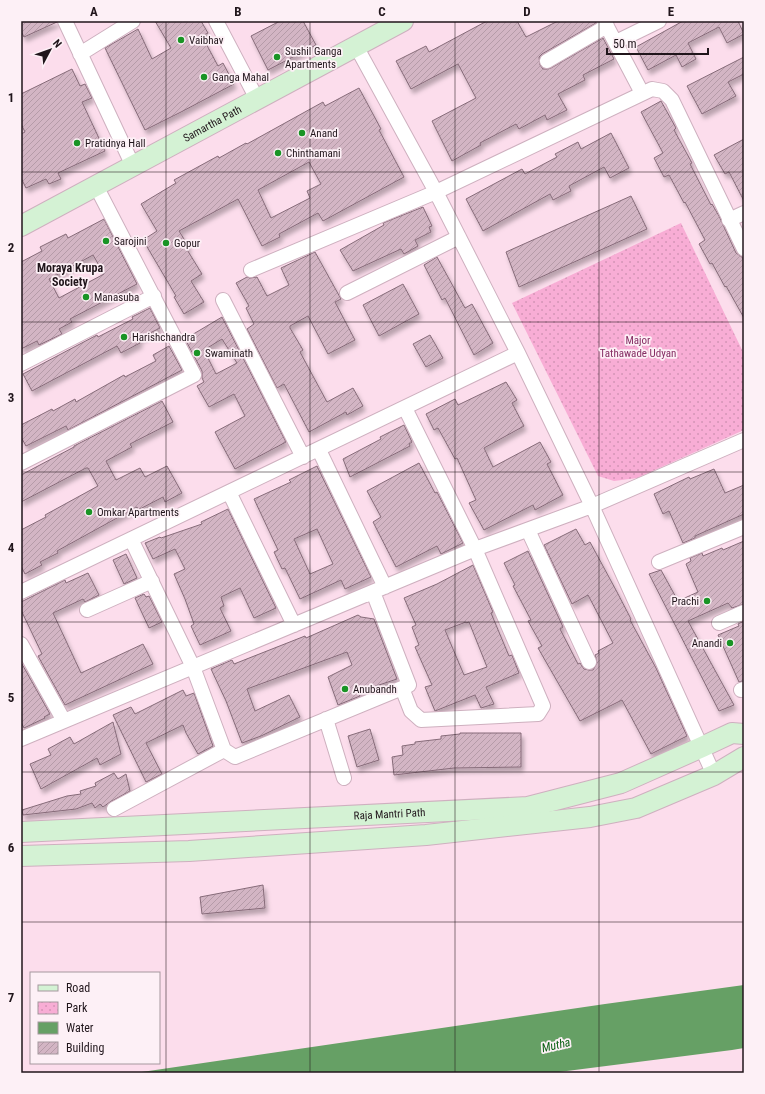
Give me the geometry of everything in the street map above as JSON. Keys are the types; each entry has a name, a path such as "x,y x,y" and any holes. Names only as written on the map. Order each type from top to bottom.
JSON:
{"main road":[{"name":"Samartha Path","path":"21,226 403,21"},
{"name":"Raja Mantri Path","path":"21,832 528,807 621,783 732,733 744,734"},
{"path":"21,832 22,856 189,852 426,835 590,817 636,808 714,774 744,757"}],"street":[{"path":"65,21 133,166"},
{"path":"80,54 133,21"},
{"path":"216,21 257,100"},
{"path":"616,42 659,21"},
{"path":"547,62 606,23 642,93"},
{"path":"356,46 436,192 518,354 592,506 714,774"},
{"path":"251,270 436,192 652,89 663,91 672,100 744,249"},
{"path":"21,463 194,375 96,186"},
{"path":"729,220 744,213"},
{"path":"347,293 459,236"},
{"path":"21,364 154,296"},
{"path":"223,300 303,457"},
{"path":"21,592 518,354"},
{"path":"402,688 411,712 421,720 538,714 543,706 475,549 404,408"},
{"path":"21,739 475,549 592,506 744,440"},
{"path":"319,450 385,587"},
{"path":"229,492 294,625"},
{"path":"659,562 744,527"},
{"path":"528,530 589,662"},
{"path":"131,539 193,667 224,750 235,757 409,685 373,592 366,595"},
{"path":"87,610 152,581"},
{"path":"719,623 744,612"},
{"path":"21,644 64,721"},
{"path":"326,719 344,778"},
{"path":"114,809 224,750"}],"green space":[{"name":"Major Tathawade Udyan","path":"681,223 744,354 744,430 637,478 614,481 598,476 512,303"}],"water":[{"name":"Mutha","path":"744,985 744,1048 732,1050 551,1073 135,1073 605,1004"}],"building":[{"path":"21,21 57,22 24,37 21,31"},
{"path":"155,21 201,21 208,33 202,36 218,66 223,63 234,84 145,130 105,48 138,29 152,59 171,48"},
{"name":"Sushil Ganga Apartments","path":"280,21 303,21 316,45 268,70 251,36"},
{"path":"487,21 517,21 526,37 558,21 595,21 596,23 542,54 539,57 540,65 543,69 551,68 603,38 614,59 583,75 585,80 558,94 567,110 547,120 545,115 519,129 516,124 480,143 481,145 452,161 432,121 476,98 458,64 411,89 396,61 426,46 429,52"},
{"path":"683,21 738,21 744,34 727,43 719,27 688,43 696,59 682,67 676,55 648,70 636,47"},
{"path":"744,57 744,74 728,82 736,96 702,114 687,86"},
{"path":"72,69 80,86 85,84 92,98 82,102 105,151 58,173 61,179 49,184 46,179 26,188 21,178 21,134 25,132 21,124 21,94"},
{"path":"359,88 404,177 323,221 318,213 279,234 280,237 262,246 238,199 179,231 189,247 186,248 202,274 191,281 204,302 184,314 174,297 176,296 143,240 157,231 141,204 176,183 174,180 218,156 219,158 246,143 247,144 323,102 325,106","holes":["309,162 321,184 307,191 310,198 271,218 258,190"]},
{"path":"661,101 676,128 674,130 692,163 690,164 711,205 712,204 719,216 736,253 742,257 744,261 744,318 726,286 725,287 712,263 710,264 699,244 705,240 685,202 684,203 669,175 664,177 654,158 663,153 641,112"},
{"path":"611,133 629,168 610,178 604,167 569,186 571,191 553,200 550,194 483,231 466,199 522,169 525,174 557,157 555,154 578,142 581,149"},
{"path":"744,139 744,201 729,172 725,174 714,155"},
{"path":"631,196 647,229 519,287 506,252"},
{"path":"423,207 432,226 429,227 431,232 415,240 418,246 404,254 401,249 353,271 340,250 384,225 383,223"},
{"path":"104,219 137,284 70,319 72,322 59,329 62,334 39,345 37,341 21,349 21,262 42,251 40,247 66,234 68,238","holes":["93,255 104,274 59,298 49,279"]},
{"path":"315,252 341,299 335,302 355,340 328,354 308,316 290,326 290,328 303,350 300,352 327,402 353,388 363,406 347,415 346,412 309,432 284,384 277,388 247,329 254,324 246,308 249,306 236,283 247,277 257,277 267,296 289,285 281,268"},
{"path":"437,257 465,308 472,304 493,343 474,355 445,298 442,300 424,265"},
{"path":"403,284 419,314 379,336 363,305"},
{"path":"150,308 160,328 138,339 140,343 121,353 117,346 32,391 23,374 97,335 98,337 133,319 132,317"},
{"path":"222,317 286,442 235,469 215,432 245,416 234,394 209,407 197,386 204,382 202,378 202,371 185,339","holes":["222,339 237,363 216,374 204,350"]},
{"path":"430,335 443,358 426,367 413,344"},
{"path":"169,346 182,370 68,430 66,426 26,446 21,437 21,425 52,409 53,411 75,399 76,402 124,375 125,377 156,361 153,355"},
{"path":"506,382 517,400 512,403 524,426 484,448 493,467 540,442 551,462 547,464 563,495 535,510 533,505 484,530 469,503 476,500 457,458 455,459 438,428 434,430 426,414 455,399 458,405"},
{"path":"162,401 173,422 130,444 132,447 106,461 116,480 140,468 145,477 167,466 182,493 165,502 163,497 138,510 137,507 57,551 58,553 40,562 42,565 25,574 21,566 21,530 98,486 88,468 86,468 21,502 21,475"},
{"path":"404,425 412,442 409,444 410,446 350,477 343,459 381,439 380,437"},
{"path":"419,463 435,493 437,492 463,543 441,554 437,546 396,567 373,522 381,517 367,491"},
{"path":"317,466 371,577 345,589 341,580 300,599 285,568 282,569 274,552 278,550 254,499 291,482 289,480","holes":["317,529 333,564 310,574 294,539"]},
{"path":"714,469 725,493 744,485 744,514 683,543 669,511 663,514 654,494 689,477 690,479"},
{"path":"228,509 276,608 254,618 240,588 221,597 224,606 220,608 231,631 200,645 191,626 194,624 174,574 185,569 175,549 153,559 145,543 202,524 201,522"},
{"path":"576,529 585,545 590,542 617,592 631,619 630,620 656,668 687,736 651,754 622,700 580,721 538,648 542,646 528,621 531,620 513,586 515,585 504,563 528,551 563,627 560,629 578,664 580,663 584,669 593,670 597,663 595,655 599,653 598,651 613,643 588,595 572,604 544,545"},
{"path":"744,541 744,604 732,608 728,603 688,621 734,705 719,711 649,574 661,570 678,601 698,592 686,564 691,561 690,558 702,553 703,556 722,548 723,550"},
{"path":"126,554 137,578 124,584 113,560"},
{"path":"473,565 493,612 491,613 509,656 512,655 519,673 486,687 494,704 481,708 475,695 435,711 425,687 432,685 415,647 419,645 412,627 416,625 404,598 437,584","holes":["469,622 487,667 464,675 445,630"]},
{"path":"88,573 99,595 85,602 83,599 53,613 81,673 143,644 153,664 65,705 38,656 42,654 21,610 21,602 65,580 66,583"},
{"path":"144,594 146,597 149,596 162,622 149,628 135,598"},
{"path":"358,615 361,617 374,619 397,679 358,692 360,696 338,705 328,677 352,665 347,652 247,689 255,711 289,695 300,717 261,736 242,743 226,701 211,669 232,660 234,664 305,636 306,638"},
{"path":"744,621 744,681 739,682 718,635 739,626 738,624"},
{"path":"22,664 50,714 24,728 21,722"},
{"path":"183,690 186,696 194,693 213,746 198,754 183,725 146,743 162,774 146,782 113,715 131,707 135,714"},
{"path":"113,722 121,754 100,765 97,758 41,789 30,764 51,755 48,749 70,737 74,744"},
{"path":"370,729 379,760 357,767 348,736"},
{"path":"460,733 521,733 521,767 454,768 394,775 392,757 403,755 402,746 415,744 415,742 441,739 441,736"},
{"path":"114,773 118,779 126,774 130,791 103,807 100,804 95,808 92,803 76,809 23,815 22,810 67,796 81,794 80,791 96,786 95,783"},
{"path":"263,885 265,908 202,914 200,897"}],"place":[{"name":"Vaibhav","path":"181,40"},
{"name":"Sushil Ganga Apartments","path":"277,57"},
{"name":"Ganga Mahal","path":"204,77"},
{"name":"Anand","path":"302,133"},
{"name":"Pratidnya Hall","path":"77,143"},
{"name":"Chinthamani","path":"278,153"},
{"name":"Sarojini","path":"106,241"},
{"name":"Gopur","path":"166,243"},
{"name":"Manasuba","path":"86,297"},
{"name":"Harishchandra","path":"124,337"},
{"name":"Swaminath","path":"197,353"},
{"name":"Omkar Apartments","path":"89,512"},
{"name":"Prachi","path":"707,601"},
{"name":"Anandi","path":"730,643"},
{"name":"Anubandh","path":"345,689"}],"district":[{"name":"Moraya Krupa Society","path":"70,275"}]}
